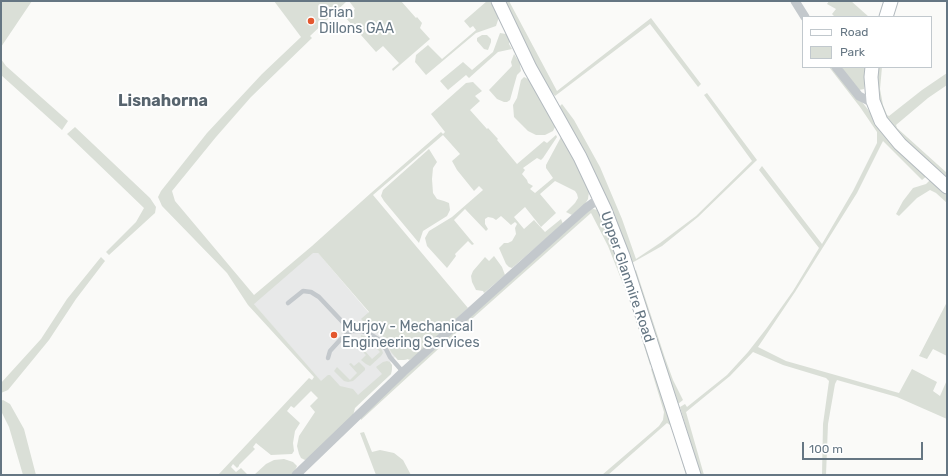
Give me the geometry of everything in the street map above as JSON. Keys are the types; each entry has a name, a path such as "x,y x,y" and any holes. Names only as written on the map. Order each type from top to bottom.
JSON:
{"main road":[{"name":"Upper Glanmire Road","path":"498,1 530,68 580,157 600,198 623,256 694,475"},
{"path":"886,16 891,1"},
{"path":"872,68 873,101 881,121 891,135 947,187"}],"street":[{"path":"795,1 804,16"},
{"path":"837,68 859,96 869,101 873,101"},
{"path":"296,475 403,372 580,213 600,198"}],"lane":[{"path":"288,303 303,291 312,292 319,297 351,331"},
{"path":"328,358 330,351 351,331 368,332 378,339 390,357 403,372"}],"shaded area":[{"name":"Murjoy - Mechanical Engineering Services","path":"314,248 408,359 398,360 395,357 390,362 392,369 391,374 348,413 252,302"}],"green space":[{"path":"1,1 32,1 1,47"},
{"path":"274,1 347,1 310,36 312,38 251,97 172,191 175,201 254,295 441,132 443,134 445,132 431,114 466,83 473,82 482,91 475,96 480,101 470,110 498,139 497,140 517,164 544,141 547,143 556,135 557,137 541,160 537,158 523,168 525,170 522,174 528,183 533,186 530,189 535,193 553,178 546,168 546,165 561,137 563,137 589,187 589,192 588,199 584,206 572,215 566,212 575,203 578,198 577,194 575,191 555,181 540,194 556,213 541,227 525,207 514,217 524,229 534,220 545,232 561,219 563,224 512,268 506,264 499,248 504,243 512,241 516,234 515,228 517,224 515,222 511,225 501,216 496,220 488,217 485,219 485,224 488,229 486,231 465,209 454,220 474,244 472,245 468,241 455,254 456,256 447,268 427,246 425,238 429,231 452,217 483,190 479,186 474,191 457,170 452,161 460,154 443,135 373,195 468,308 416,356 409,360 398,360 391,352 383,336 371,329 363,328 364,322 361,319 369,312 318,253 313,253 254,304 321,381 330,375 340,386 353,389 358,395 382,374 376,367 383,362 390,362 392,365 391,374 355,408 353,416 309,459 305,460 301,458 297,446 299,436 315,412 310,406 318,398 311,391 294,408 291,406 287,411 300,423 295,431 293,443 294,451 292,454 271,455 256,443 253,447 255,449 237,468 233,464 231,467 236,472 241,468 248,475 218,475 309,378 312,380 314,377 248,305 227,273 162,206 158,197 161,191 207,133 262,74 301,37"},
{"path":"349,1 401,1 422,23 420,28 430,39 393,71 392,69 399,63 383,46 376,52 345,17 355,9"},
{"path":"487,1 492,3 500,14 498,16 496,26 476,33 426,75 415,62 416,55 428,45 442,59 476,30 473,26 470,28 464,21"},
{"path":"503,1 509,1 557,91 651,18 701,84 698,87 650,24 555,96 544,83"},
{"path":"829,1 851,1 868,16 834,16 832,14 836,9 827,4"},
{"path":"500,33 506,34 510,40 509,44 512,49 498,52 469,78 466,75 448,90 440,81 463,62 472,70 493,52"},
{"path":"482,35 487,35 491,39 488,50 484,49 477,41 477,38"},
{"path":"514,54 522,63 520,65 521,71 517,75 510,100 504,102 497,99 489,90 512,66 511,62"},
{"path":"1,59 6,66 68,121 62,130 1,75"},
{"path":"830,68 835,68 874,117 928,175 922,180 883,141 857,193 795,292 758,347 786,361 899,393 912,369 937,382 933,391 940,396 947,380 947,419 897,397 837,380 828,424 826,475 822,475 823,424 829,381 826,378 783,365 753,352 730,376 686,412 704,475 700,475 680,407 685,404 687,407 727,375 748,352 793,291 819,248 759,170 762,166 822,244 853,191 877,143 877,132"},
{"path":"843,68 867,68 864,89 859,90 842,70"},
{"path":"876,68 882,68 880,89 883,105 887,115 889,116 922,90 947,73 947,85 928,98 896,125 897,128 947,173 947,180 890,128 877,102"},
{"path":"530,76 556,125 553,131 545,135 536,135 528,131 514,117 513,105 517,98 521,80 524,77 528,79"},
{"path":"707,93 757,160 698,217 662,246 630,264 560,106 562,104 574,120 600,167 622,219 636,259 696,216 752,161 704,95"},
{"path":"75,127 150,198 156,207 155,213 109,255 106,252 136,222 144,208 67,134"},
{"path":"429,149 437,162 433,168 433,193 437,199 449,203 450,210 447,216 423,231 419,243 381,196 383,190"},
{"path":"931,179 947,194 947,203 936,193 930,190 917,198 899,216 896,214 903,201 913,188 926,184"},
{"path":"593,209 602,213 653,363 650,365 631,304 608,246 591,213 361,420 360,416 589,210"},
{"path":"494,256 502,267 505,275 484,293 483,291 476,290 471,276 473,271 485,257 489,261"},
{"path":"101,257 105,261 76,299 49,340 8,390 1,393 1,383 41,339 67,299"},
{"path":"636,270 665,358 673,380 683,400 678,404 661,359 634,271"},
{"path":"947,302 947,356 933,349 927,359 919,356"},
{"path":"361,335 370,338 382,350 383,353 370,366 361,360 366,355 363,352 364,350 372,359 380,352 367,338 364,342 361,339"},
{"path":"359,362 365,370 353,381 344,381 334,371 337,367 350,380 357,373 349,364 351,363 354,366"},
{"path":"654,368 690,475 686,475 676,441 670,425 667,423 608,475 602,475 659,426 663,420 664,412 651,369"},
{"path":"3,400 10,404 24,429 36,475 23,475 9,427 1,411 1,401"},
{"path":"364,432 372,452 380,450 394,453 403,460 411,475 376,475 360,433"},
{"path":"284,459 293,462 297,466 293,475 254,475 266,464 274,460"}],"place":[{"name":"Brian Dillons GAA","path":"311,21"},
{"name":"Murjoy - Mechanical Engineering Services","path":"334,335"}],"district":[{"name":"Lisnahorna","path":"163,101"}]}
